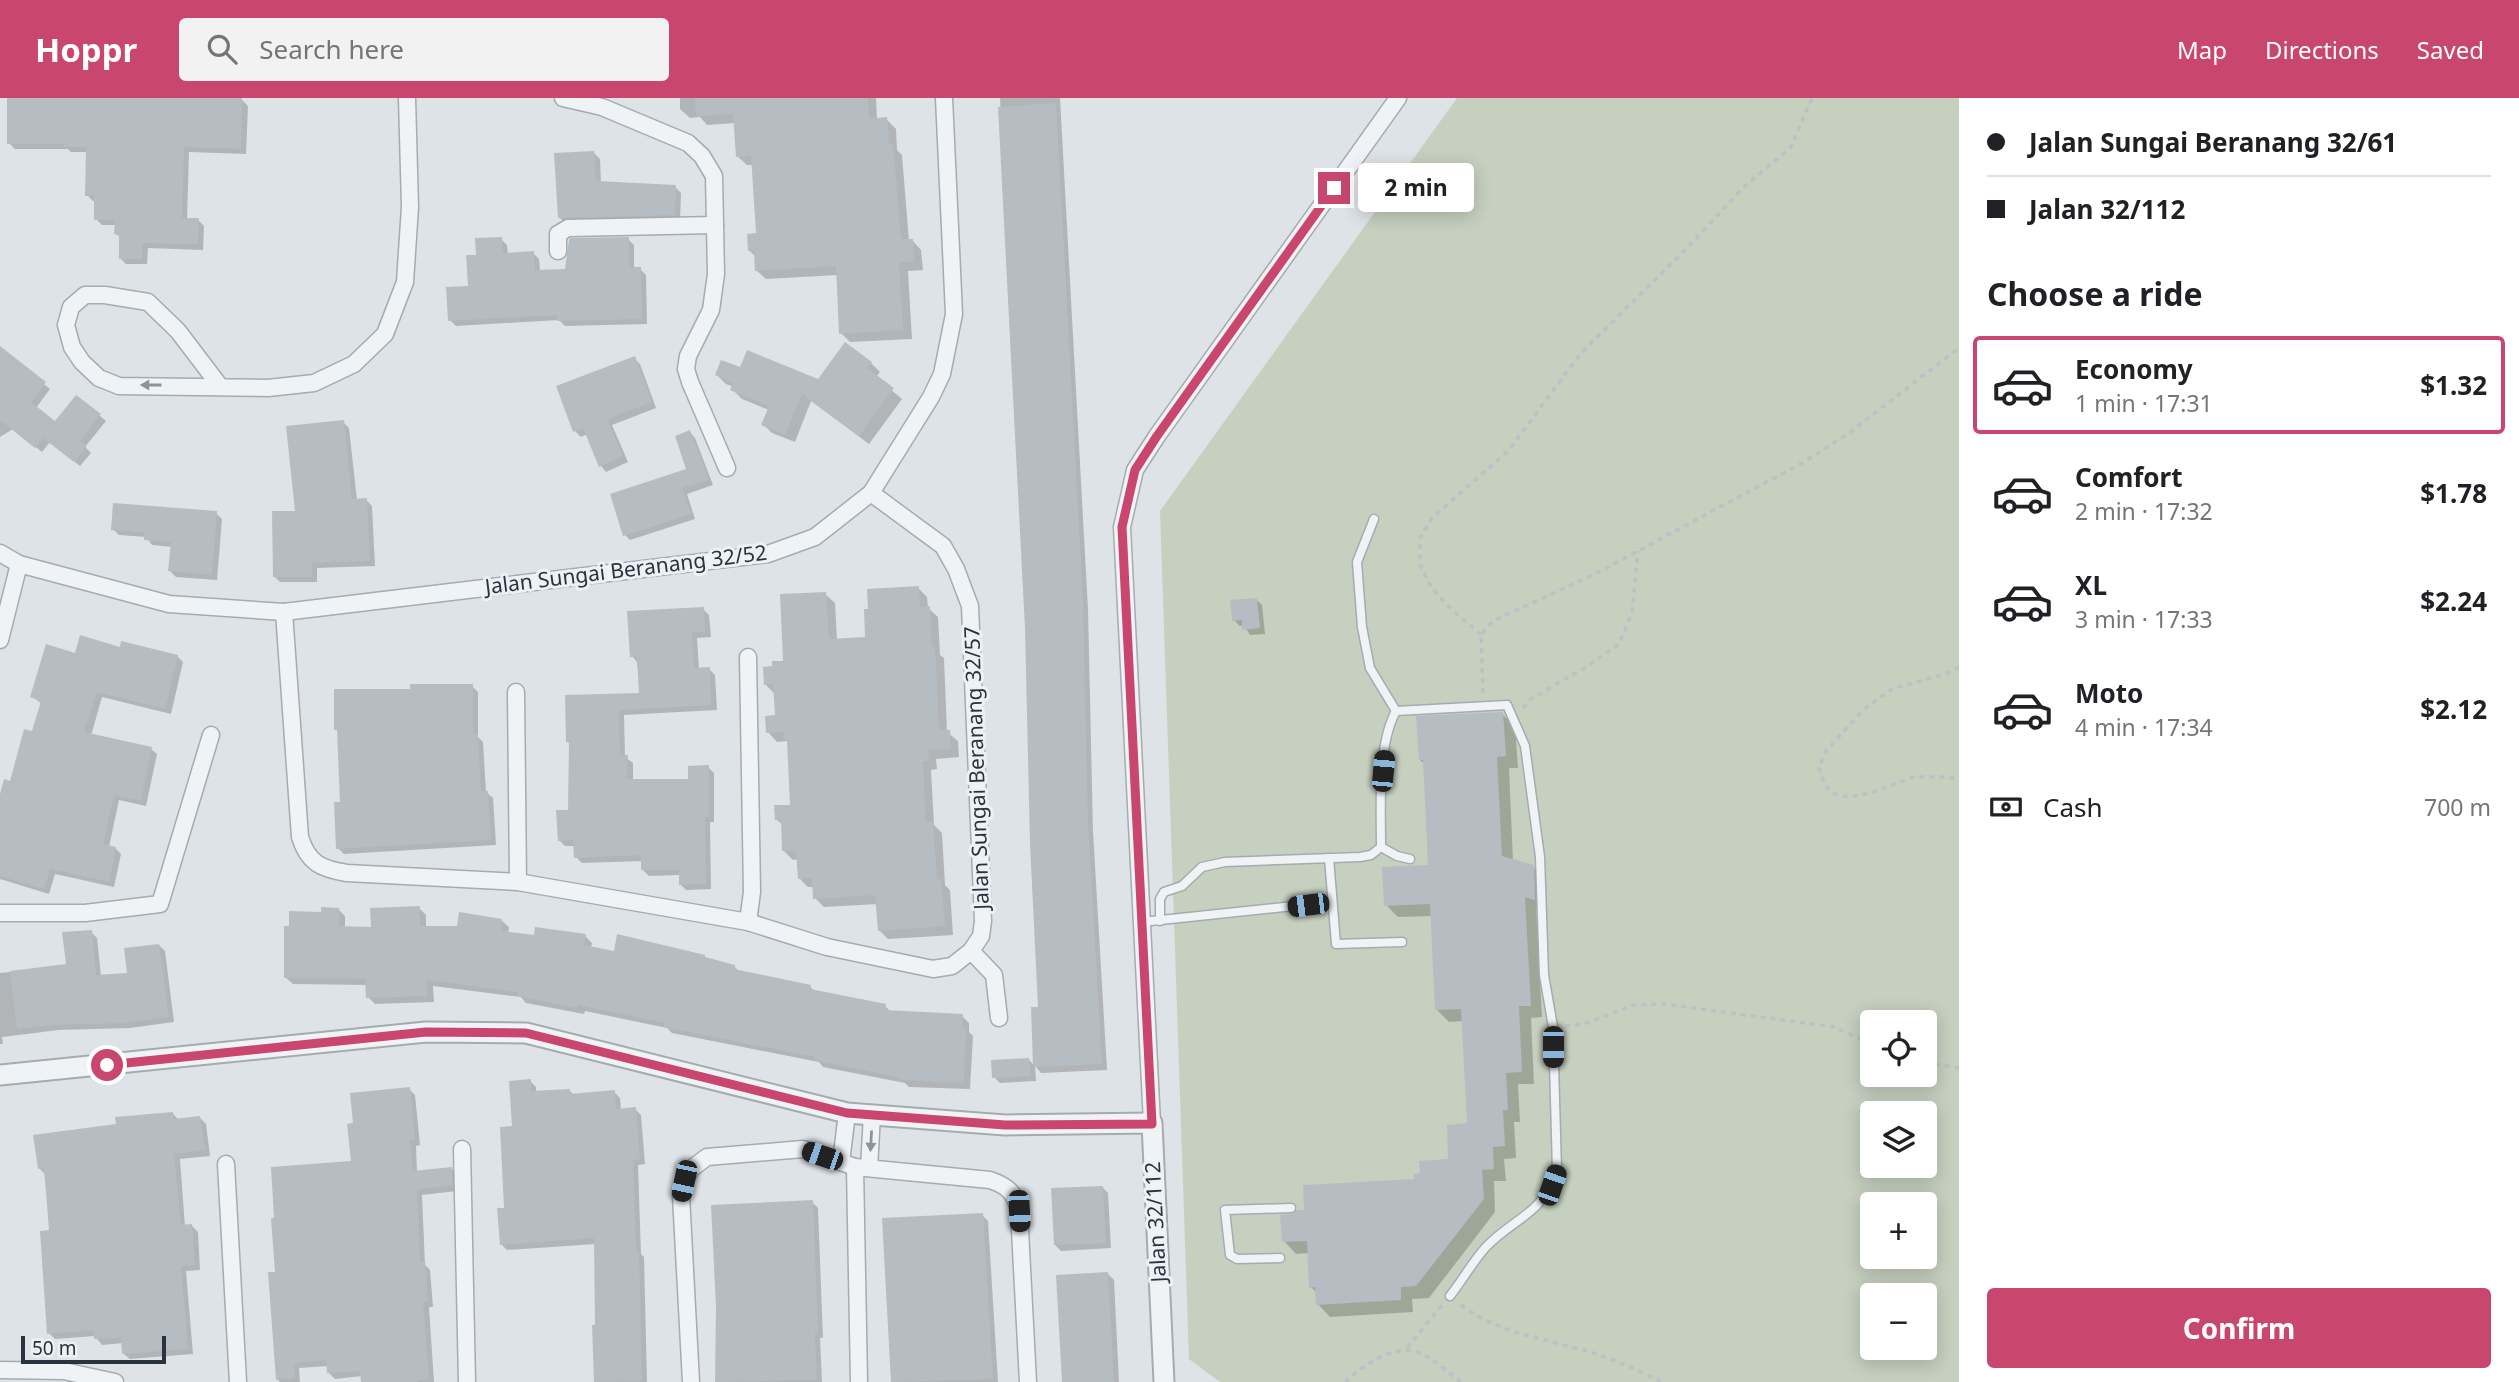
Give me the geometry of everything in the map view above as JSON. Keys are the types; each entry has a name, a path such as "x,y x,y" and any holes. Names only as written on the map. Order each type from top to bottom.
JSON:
{"street":[{"path":"219,385 178,331 148,302 105,295 85,295 71,307 66,325 72,347 82,362 99,378 119,386 219,385 268,388 314,383 354,364 385,334 405,282 410,207 407,98"},
{"path":"563,98 603,102 688,143 702,156 713,176 716,274 711,310 688,356 686,369 727,468"},
{"name":"Jalan Sungai Beranang 32/52","path":"0,553 19,564 169,604 285,612 768,554 815,537 871,493 931,397 942,374 954,314 944,98"},
{"name":"Jalan 32/112","path":"1164,1382 1122,527 1135,470 1398,98"},
{"path":"558,251 558,234 568,228 715,225"},
{"name":"Jalan Sungai Beranang 32/57","path":"871,493 943,546 956,569 970,606 983,921 981,936 971,951"},
{"path":"0,639 19,564"},
{"path":"285,612 300,837 305,852 317,865 331,871 347,873 517,882 748,922 827,947 933,970 952,966 971,951 994,975 999,1018"},
{"path":"748,657 752,892 748,922"},
{"path":"516,692 517,882"},
{"path":"0,913 85,913 160,904 211,735"},
{"path":"0,1076 426,1032 526,1033 847,1113 1005,1125 1152,1124"},
{"path":"847,1113 855,1166 859,1382"},
{"path":"855,1166 872,1115"},
{"path":"462,1149 467,1382"},
{"path":"691,1382 681,1196 684,1181 691,1169 707,1157 803,1149 855,1166 990,1180 1003,1185 1015,1196 1019,1211 1028,1382"},
{"path":"226,1164 238,1382"},
{"path":"0,1370 64,1371 115,1382"}],"lane":[{"path":"1374,519 1357,562 1362,627 1370,668 1395,710"},
{"path":"1395,710 1507,705 1525,746 1540,857 1544,975 1553,1027 1557,1171 1552,1185 1536,1209 1486,1247 1450,1296"},
{"path":"1381,847 1381,792 1385,750 1389,723 1395,710"},
{"path":"1160,921 1160,899 1164,892 1182,886 1202,867 1225,862 1360,857 1371,855 1381,847"},
{"path":"1381,847 1397,856 1410,859"},
{"path":"1329,858 1336,944 1402,942"},
{"path":"1142,922 1332,902"},
{"path":"1280,1258 1237,1259 1230,1255 1225,1210 1291,1208"}],"path":[{"path":"1482,635 1449,607 1431,587 1420,565 1420,538 1432,518 1509,450 1580,354 1744,187 1791,147 1814,98"},
{"path":"1483,706 1482,635 1493,621 1638,551 1815,455 1849,433 1959,348"},
{"path":"1516,723 1524,706 1531,699 1619,644 1632,613 1638,551"},
{"path":"1959,667 1951,672 1892,689 1863,710 1826,751 1819,768 1825,786 1835,794 1848,797 1868,794 1913,777 1947,777 1959,780"},
{"path":"1553,1027 1584,1024 1634,1005 1664,1004 1834,1027 1860,1039"},
{"path":"1937,1064 1959,1068"},
{"path":"1345,1382 1370,1361 1407,1348 1450,1296 1474,1315 1512,1332 1595,1353 1663,1382"},
{"path":"1407,1348 1427,1356 1461,1382"}],"green space":[{"path":"1457,98 1959,98 1959,1382 1220,1382 1189,1359 1160,511"}],"building":[{"path":"7,98 242,98 241,149 184,147 182,218 199,218 198,244 142,243 142,259 119,259 119,235 114,234 115,220 94,220 94,196 85,196 86,147 64,147 64,144 7,144"},
{"path":"695,98 868,98 869,119 887,117 889,144 893,144 901,239 913,239 914,262 899,262 903,330 839,334 836,266 755,271 754,251 748,251 747,234 756,233 751,156 736,157 733,114 696,116"},
{"path":"1056,103 1083,601 1088,824 1102,1064 1033,1067 1031,1007 1038,1007 1030,844 1025,628 998,107"},
{"path":"594,151 596,181 676,185 675,215 558,218 554,153"},
{"path":"502,237 503,253 534,251 535,270 565,269 571,238 629,237 629,267 641,267 642,319 557,321 557,315 448,321 446,287 468,286 466,255 476,255 475,238"},
{"path":"845,342 872,362 867,368 894,388 859,436 802,394 785,435 761,425 769,406 730,390 733,383 715,375 721,360 740,367 747,350 818,379"},
{"path":"0,346 46,382 31,402 55,421 76,395 101,414 80,441 87,446 74,462 43,438 35,448 0,420"},
{"path":"635,356 652,402 607,419 623,456 599,467 583,428 573,432 556,386"},
{"path":"344,420 352,499 367,498 370,561 312,563 312,577 273,577 272,511 295,511 286,426"},
{"path":"690,430 709,480 682,488 691,514 623,536 610,494 686,469 675,436"},
{"path":"113,503 217,511 212,575 168,571 171,542 144,540 144,532 111,530"},
{"path":"919,586 920,607 930,606 939,730 950,730 951,749 928,750 929,761 923,761 926,822 933,822 937,879 941,879 945,926 878,931 875,895 813,899 812,878 798,879 796,851 782,851 781,820 775,820 774,805 790,805 787,740 784,740 784,732 766,733 765,716 775,715 773,684 764,685 763,667 772,666 772,661 783,661 780,594 826,592 829,639 865,637 864,609 868,609 867,589"},
{"path":"1257,598 1260,628 1242,630 1242,620 1232,621 1230,600"},
{"path":"704,607 705,632 692,633 694,668 710,667 711,705 619,710 620,755 628,755 627,779 688,779 688,766 709,765 709,817 705,817 706,884 679,885 679,870 641,870 641,855 574,858 573,840 558,841 556,810 568,810 569,742 566,742 565,695 639,693 637,657 630,657 627,611"},
{"path":"80,635 120,647 121,641 178,655 165,709 97,692 84,732 152,747 141,801 114,795 103,844 116,847 109,882 50,869 44,889 0,876 0,794 4,779 10,781 24,729 32,731 41,701 30,697 46,644 75,653"},
{"path":"410,684 473,684 473,734 478,734 481,791 488,791 491,840 336,849 334,802 340,802 337,730 334,730 334,689 410,689"},
{"path":"1503,712 1506,756 1497,757 1502,856 1534,865 1535,900 1525,897 1531,1006 1519,1006 1522,1072 1506,1073 1508,1110 1503,1110 1505,1146 1493,1147 1494,1169 1482,1170 1484,1199 1416,1286 1401,1287 1401,1300 1316,1305 1315,1287 1309,1288 1307,1241 1282,1242 1280,1215 1304,1210 1303,1185 1414,1179 1414,1174 1420,1173 1419,1161 1448,1159 1447,1125 1467,1123 1461,1009 1435,1010 1430,904 1384,906 1382,867 1428,865 1423,760 1419,760 1416,716"},
{"path":"420,906 420,926 457,926 459,912 502,919 501,931 534,935 535,927 586,934 584,945 614,951 617,934 705,955 735,965 734,969 811,985 810,989 886,1004 885,1010 963,1014 962,1027 966,1027 964,1083 900,1080 814,1060 815,1057 663,1027 664,1023 578,1005 578,1008 517,996 518,992 427,980 427,996 366,998 365,979 284,978 284,926 289,926 289,911 321,912 321,907 339,908 339,926 371,927 370,908"},
{"path":"92,930 96,975 127,973 124,948 159,944 169,1017 123,1023 17,1029 10,971 66,964 62,932"},
{"path":"1029,1058 1031,1076 992,1078 991,1060"},
{"path":"531,1079 531,1091 570,1089 570,1094 615,1090 616,1109 636,1107 640,1159 633,1160 636,1250 639,1250 642,1381 594,1382 594,1238 500,1245 497,1208 504,1208 500,1127 512,1126 509,1081"},
{"path":"410,1087 415,1140 410,1140 413,1171 452,1167 452,1185 417,1190 420,1262 425,1262 428,1302 423,1302 429,1379 418,1382 361,1382 360,1371 327,1373 326,1360 294,1363 295,1378 276,1380 268,1272 275,1272 271,1167 351,1161 347,1124 353,1123 350,1093"},
{"path":"173,1112 174,1119 200,1116 205,1150 174,1154 181,1225 192,1224 195,1265 181,1266 188,1349 122,1354 121,1338 94,1339 93,1330 47,1334 40,1231 49,1230 44,1168 38,1169 33,1135 116,1124 115,1117"},
{"path":"1103,1186 1106,1243 1054,1245 1051,1188"},
{"path":"813,1200 817,1380 715,1382 716,1306 711,1205"},
{"path":"983,1213 993,1379 891,1382 882,1218"},
{"path":"1108,1272 1114,1382 1062,1382 1056,1275"}],"route":[{"path":"107,1065 426,1032 526,1033 847,1113 1005,1125 1152,1124 1122,527 1135,470 1334,188"}]}
